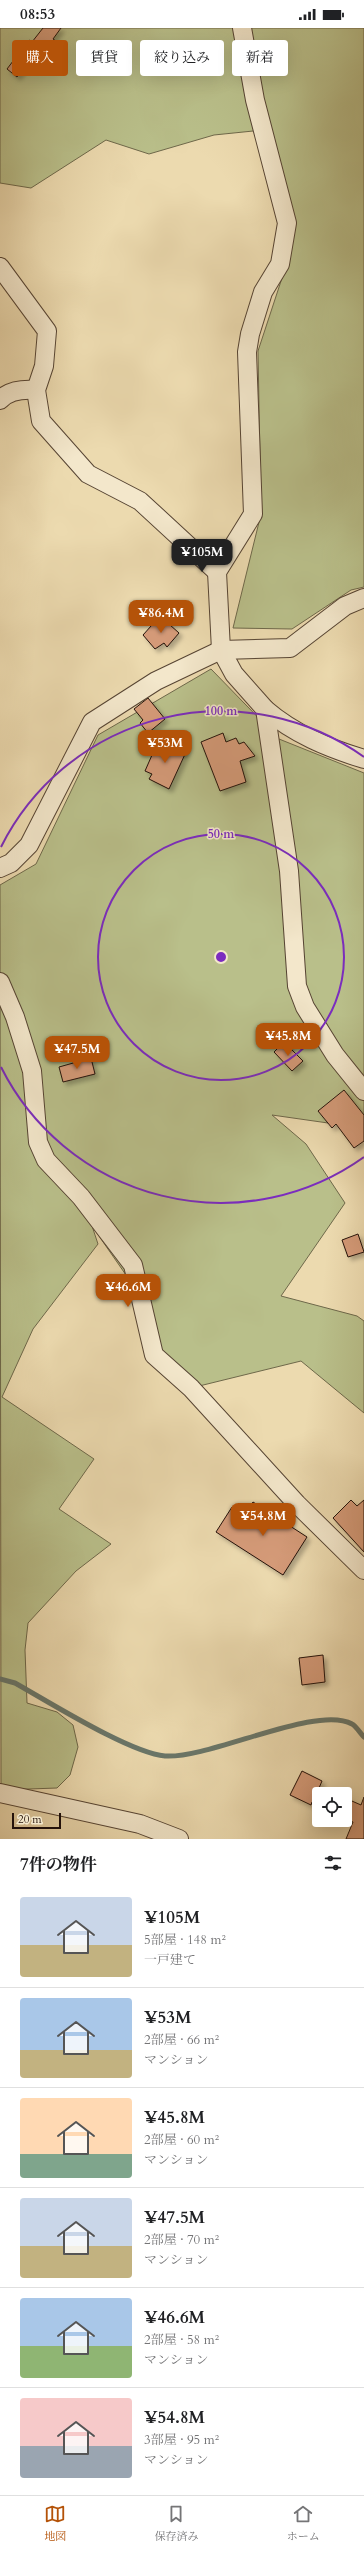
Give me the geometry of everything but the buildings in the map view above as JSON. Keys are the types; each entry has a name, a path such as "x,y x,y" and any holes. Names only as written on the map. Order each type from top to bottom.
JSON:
{"street":[{"path":"242,28 255,100 287,223 280,264 263,292 250,334 247,352 253,514 217,572 221,650 234,674 265,709 282,723 303,735 364,759"},
{"path":"0,267 47,331 44,366 36,390 41,421 88,474 140,500 217,572"},
{"path":"0,400 4,396 20,389 36,390"},
{"path":"0,868 11,862 28,845 92,722 156,681 221,650 290,648 345,606 364,598"},
{"path":"265,709 289,871 297,986 305,1006 335,1055 364,1091"},
{"path":"0,982 15,1017 32,1071 38,1142 46,1160 80,1197 133,1265 154,1355 191,1388 297,1504 364,1570"},
{"path":"0,1793 140,1824 179,1839"}],"green space":[{"path":"0,28 238,28 241,40 232,40 232,76 250,76 263,130 214,135 149,154 106,140 31,188 0,183"},
{"path":"246,28 364,28 364,587 351,590 292,629 233,628 261,514 258,351 283,275 272,142 257,76 288,76 288,40 249,40"},
{"path":"211,669 279,739 364,773 364,1137 356,1127 272,1115 306,1144 345,1203 281,1296 357,1316 364,1321 364,1413 301,1361 191,1388 154,1355 126,1275 92,1226 98,1244 33,1329 2,1397 94,1459 59,1509 111,1544 76,1571 28,1623 25,1650 27,1703 57,1712 73,1725 78,1747 70,1775 57,1788 1,1790 0,885 36,864 98,735"}],"waterway":[{"path":"0,1679 15,1683 111,1737 150,1753 165,1756 185,1755 289,1726 314,1721 336,1720 352,1724 364,1737"}]}
